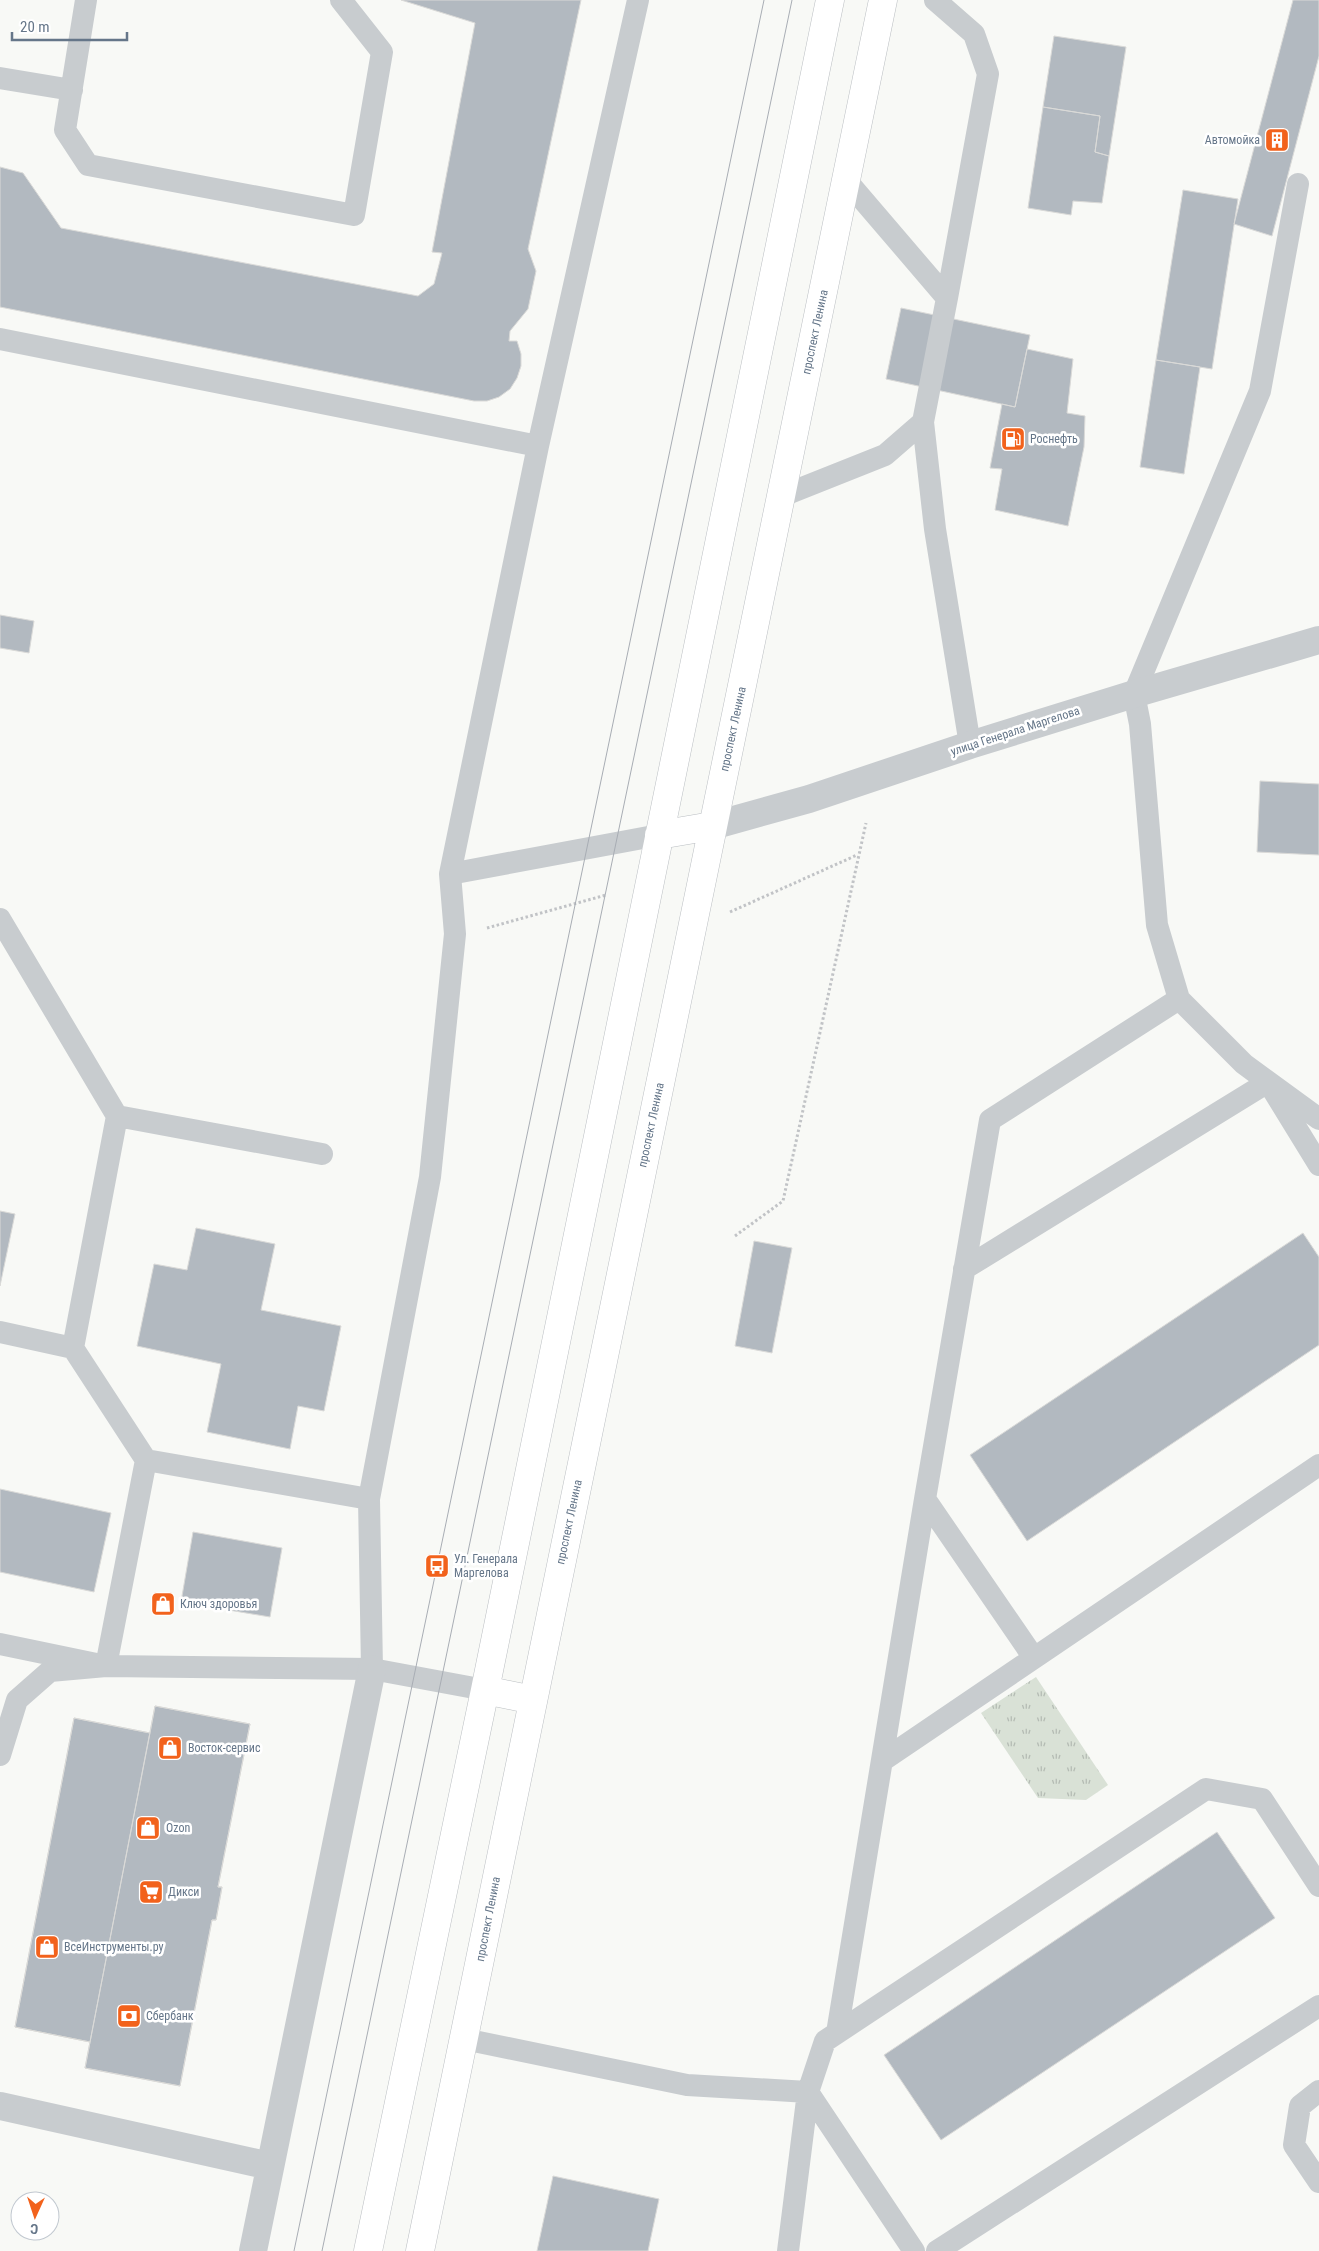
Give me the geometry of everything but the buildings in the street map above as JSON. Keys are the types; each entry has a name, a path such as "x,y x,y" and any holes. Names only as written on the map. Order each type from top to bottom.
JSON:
{"main road":[{"path":"368,2251 485,1690 830,0"},
{"name":"проспект Ленина","path":"420,2251 883,0"},
{"path":"659,835 712,826"},
{"path":"485,1690 533,1700"}],"street":[{"name":"улица Генерала Маргелова","path":"712,826 809,799 970,745 1134,694 1319,640"},
{"path":"253,2251 372,1669"},
{"path":"0,2106 270,2166"}],"lane":[{"path":"86,0 65,130 88,165 354,215 382,52 342,0"},
{"path":"372,1669 369,1498 430,1177 455,934 450,874 538,446 638,0"},
{"path":"936,0 974,34 988,74 923,422 936,529 970,745"},
{"path":"0,78 72,90"},
{"path":"846,180 947,298"},
{"path":"1298,184 1260,391 1134,694 1140,724 1157,926 1179,999 1244,1064 1319,1119"},
{"path":"0,339 538,446"},
{"path":"782,496 885,455 923,422"},
{"path":"450,874 659,835"},
{"path":"0,919 117,1116 73,1348 146,1460 106,1666"},
{"path":"837,2033 990,1120 1179,999"},
{"path":"1268,1082 1319,1165"},
{"path":"964,1270 1268,1082"},
{"path":"117,1116 322,1154"},
{"path":"0,1332 73,1348"},
{"path":"146,1460 369,1498"},
{"path":"882,1761 1319,1465"},
{"path":"925,1499 1034,1658"},
{"path":"0,1644 106,1666"},
{"path":"0,1755 17,1700 50,1671 106,1666 372,1669 485,1690"},
{"path":"788,2251 808,2092 825,2041 1206,1789 1262,1799 1319,1886"},
{"path":"937,2251 1319,2006"},
{"path":"464,2039 687,2085 808,2092"},
{"path":"1319,2091 1300,2106 1294,2145 1319,2182"},
{"path":"808,2092 914,2251"}],"path":[{"path":"735,1236 783,1201 866,824"},
{"path":"728,913 858,855"},
{"path":"486,928 606,895"}],"green space":[{"path":"1036,1677 1108,1785 1086,1800 1038,1798 981,1713"}],"tram line":[{"path":"294,2251 764,0"},
{"path":"322,2251 792,0"}],"place":[{"name":"Автомойка","path":"1277,140"},
{"name":"Роснефть","path":"1013,439"},
{"name":"Ул. Генерала Маргелова","path":"437,1566"},
{"name":"Ключ здоровья","path":"163,1604"},
{"name":"Восток-сервис","path":"170,1748"},
{"name":"Ozon","path":"148,1828"},
{"name":"Дикси","path":"151,1892"},
{"name":"ВсеИнструменты.ру","path":"47,1947"},
{"name":"Сбербанк","path":"129,2016"}]}
